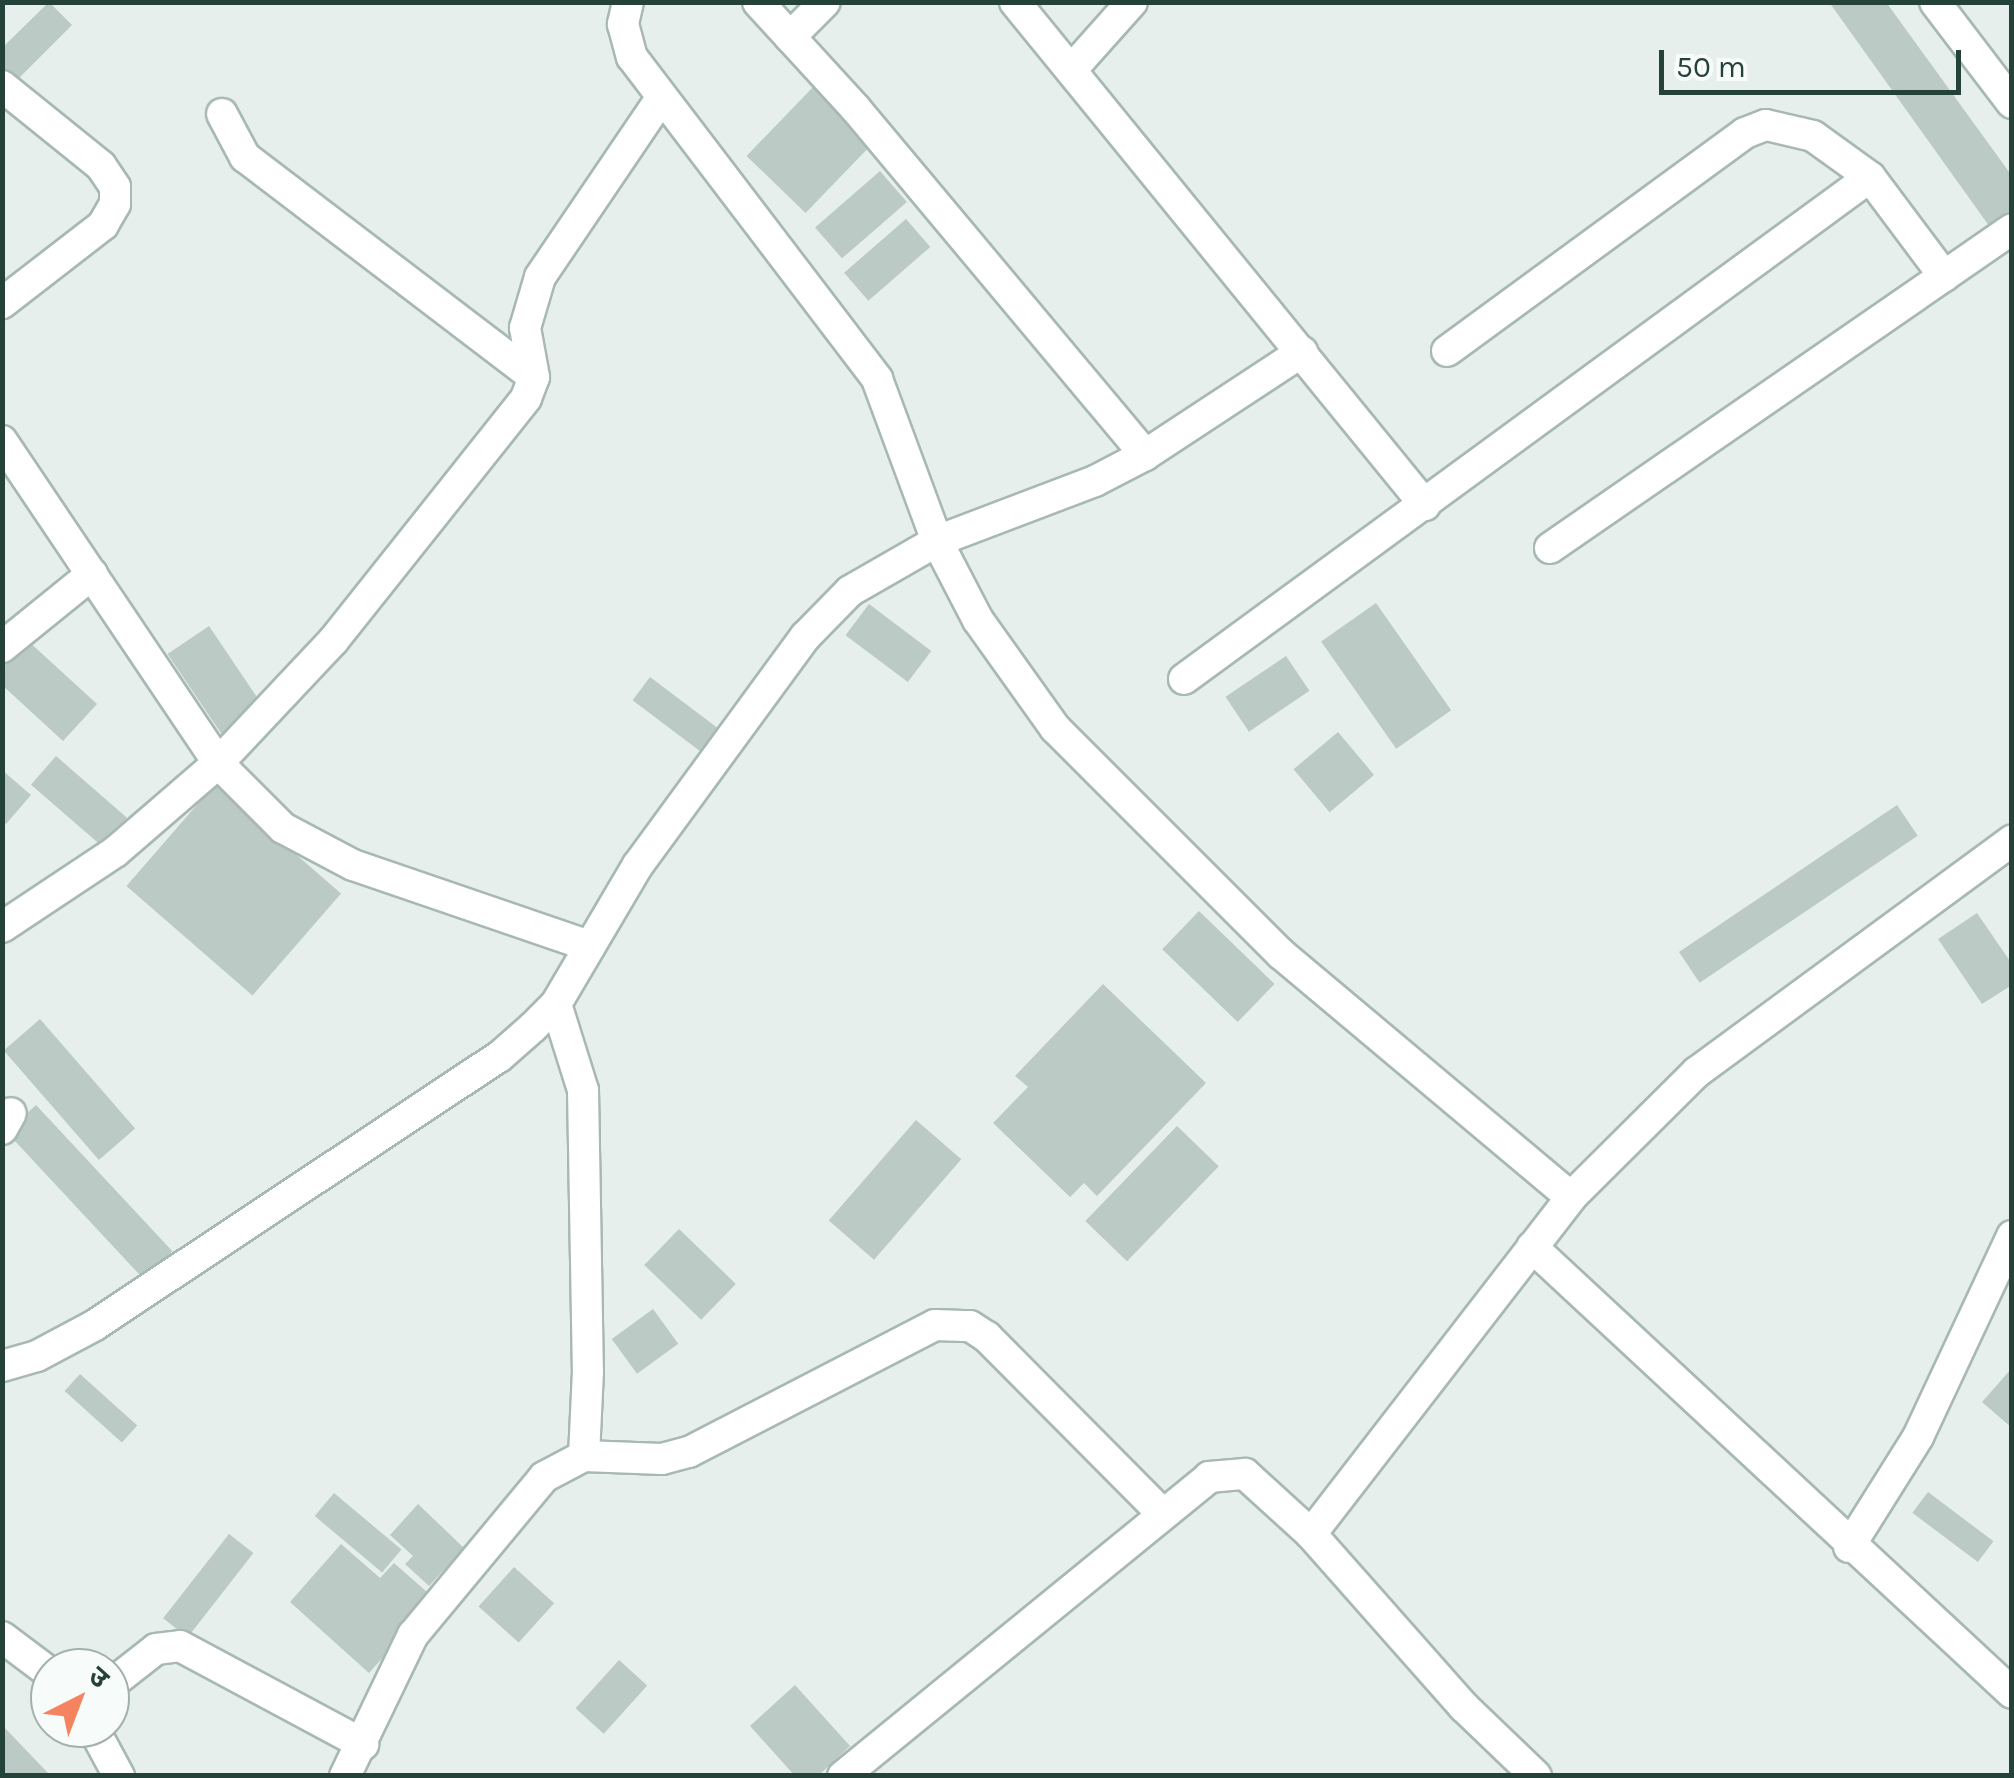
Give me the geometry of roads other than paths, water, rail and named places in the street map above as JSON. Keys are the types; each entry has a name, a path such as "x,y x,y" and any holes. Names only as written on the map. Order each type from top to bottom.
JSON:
{"street":[{"path":"628,2 622,24 632,58 660,100 847,332 878,380 937,541 1010,668 1116,796 1282,954 1571,1197"},
{"path":"758,2 1145,455"},
{"path":"790,37 825,2"},
{"path":"1015,2 1074,67 1425,505"},
{"path":"1074,67 1132,2"},
{"path":"1935,2 2012,102"},
{"path":"2,86 101,166 114,187 115,204 103,225 2,303"},
{"path":"2,928 115,852 218,763 333,641 526,398 534,376 525,328 540,277 660,100"},
{"path":"222,114 245,157 534,376"},
{"path":"1447,352 1746,133 1786,126 1812,136 1870,177 1944,276"},
{"path":"1184,678 1870,177"},
{"path":"1550,548 2012,229"},
{"path":"2,1366 37,1356 95,1325 499,1057 556,1004 638,865 806,638 850,592 937,541 1094,482 1145,455 1302,352"},
{"path":"2,441 218,763 260,808 314,848 589,946"},
{"path":"2,647 92,574"},
{"path":"1310,1534 1571,1197 1698,1072 2012,841"},
{"path":"556,1004 582,1090 588,1355 584,1456"},
{"path":"1848,1547 1918,1437 2012,1236"},
{"path":"1532,1247 1848,1547 2012,1692"},
{"path":"344,1776 363,1744 412,1636 544,1477 584,1456 662,1458 689,1452 935,1326 954,1323 988,1338 1160,1511"},
{"path":"842,1776 1160,1511 1209,1477 1246,1474 1310,1534 1464,1707 1536,1776"},
{"path":"2,1637 30,1658"},
{"path":"130,1669 156,1649 180,1646 363,1744"},
{"path":"104,1748 119,1776"}]}
